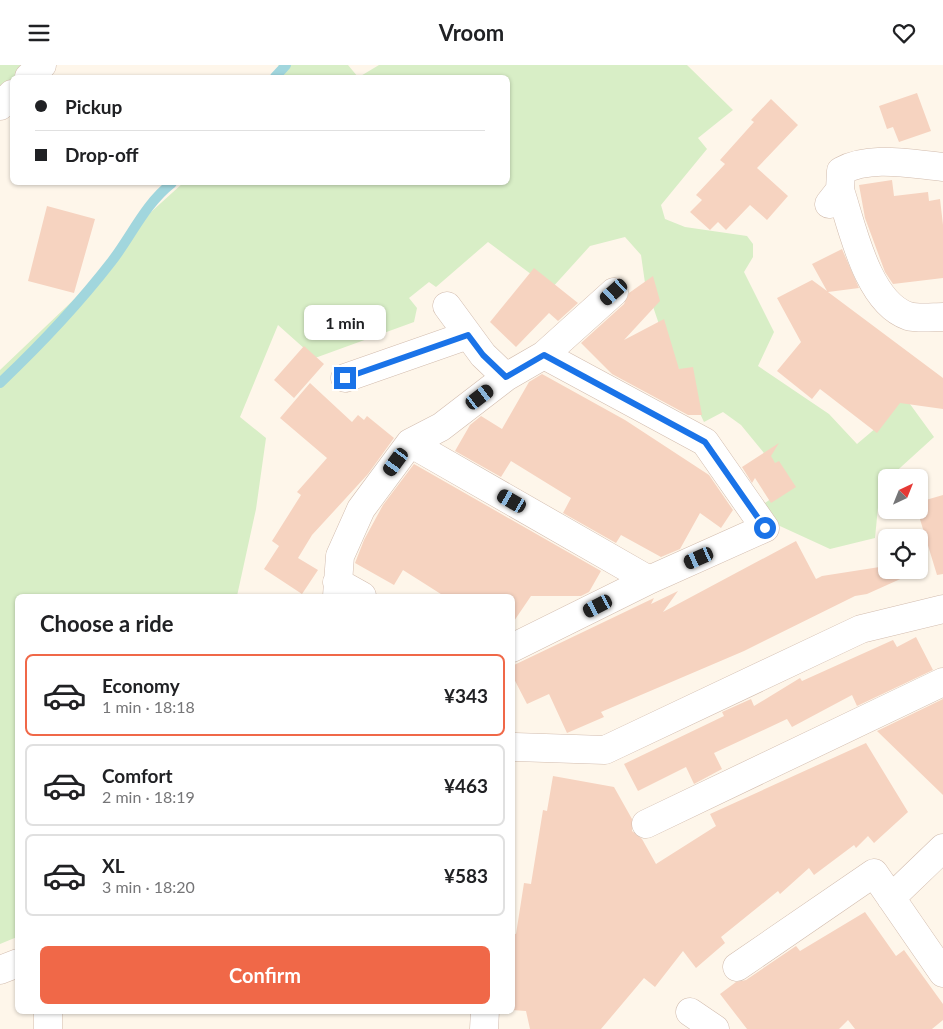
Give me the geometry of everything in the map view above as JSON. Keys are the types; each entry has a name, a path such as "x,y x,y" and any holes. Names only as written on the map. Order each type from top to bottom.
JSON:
{"street":[{"path":"31,75 42,65"},
{"path":"0,106 10,96"},
{"path":"943,167 894,162 854,164 841,171 834,197 864,262 880,292 889,304 908,316 943,317"},
{"path":"355,594 337,589 340,556 362,509 410,443 441,427 506,377 544,355 614,292"},
{"path":"447,306 483,355 506,377"},
{"path":"345,378 468,335"},
{"path":"515,647 649,580 765,528 705,442 544,355"},
{"path":"410,443 649,580"},
{"path":"515,752 606,750 861,629 942,615"},
{"path":"646,824 943,682"},
{"path":"891,898 943,848"},
{"path":"737,967 874,873 943,973"},
{"path":"0,970 15,964"},
{"path":"690,1012 715,1029"},
{"path":"48,1014 48,1029"},
{"path":"484,1029 485,1014"}],"green space":[{"path":"0,65 40,65 28,75 10,75 10,91 0,100"},
{"path":"278,65 348,65 356,75 283,75 285,73"},
{"path":"379,65 687,65 733,110 698,138 707,149 661,205 665,219 685,227 747,236 753,244 753,257 744,272 774,332 758,366 829,414 857,444 883,422 896,396 907,400 934,437 899,469 878,469 878,507 875,538 830,549 769,521 759,507 781,492 768,458 741,425 723,412 704,422 663,336 645,283 641,255 625,237 590,246 551,289 488,242 436,287 429,282 409,298 417,308 414,322 315,358 278,325 240,417 266,438 256,509 237,594 15,594 15,938 0,944 0,370 87,287 151,212 181,185 510,185 510,75 362,75"}],"building":[{"path":"917,93 931,131 899,142 893,127 887,129 879,106"},
{"path":"771,99 798,125 757,168 788,196 767,220 750,205 726,230 718,222 710,230 690,212 702,200 696,195 725,164 720,160 754,122 751,120"},
{"path":"892,180 894,196 928,192 929,201 940,199 943,225 943,278 893,284 885,272 865,218 859,185"},
{"path":"47,206 95,219 74,293 28,281"},
{"path":"842,249 859,288 828,292 943,378 943,409 900,403 877,433 820,389 812,399 777,371 801,342 777,298 812,280 827,291 812,264"},
{"path":"534,268 578,303 558,321 549,313 516,347 490,322"},
{"path":"653,276 660,301 624,340 664,319 679,369 693,367 702,415 688,415 612,374 581,343 624,304 629,293"},
{"path":"304,346 324,364 294,398 274,380"},
{"path":"542,374 625,420 709,475 733,510 721,528 700,513 680,549 661,557 621,535 616,543 563,513 571,498 511,461 501,477 455,451 470,425 481,416 502,429 529,382"},
{"path":"310,383 352,422 358,415 364,420 367,416 394,438 368,474 312,535 298,558 318,570 302,594 264,569 279,546 272,541 301,495 297,492 327,458 280,418"},
{"path":"779,443 771,456 775,463 779,461 796,487 771,503 755,478 752,483 742,467"},
{"path":"414,464 601,571 589,592 581,596 531,596 515,620 515,594 441,594 403,570 394,585 355,563 364,540 383,505"},
{"path":"943,495 943,574 937,575 928,546 928,529 923,529 920,519 928,519 928,499"},
{"path":"796,541 816,579 822,576 878,567 878,579 900,579 867,594 855,596 744,651 601,712 604,717 567,733 549,694 527,704 515,681 515,665 654,598 651,604 678,591 663,612"},
{"path":"916,637 933,670 857,706 852,695 792,727 787,719 714,753 722,769 694,784 686,767 638,791 624,764 724,716 722,712 751,699 754,706 800,678 802,681 893,640 897,647"},
{"path":"943,699 943,795 877,731"},
{"path":"866,743 908,812 874,843 868,836 856,848 854,845 814,875 809,868 780,894 778,891 721,937 725,943 696,968 683,951 655,987 644,978 601,1029 530,1029 526,1011 515,1010 515,934 524,883 531,884 543,810 547,811 553,776 614,787 632,819 632,831 642,839 656,864 716,826 710,814"},
{"path":"865,912 896,956 904,950 943,1004 943,1020 932,1029 855,1029 848,1020 839,1029 747,1029 720,994 736,982 746,980 796,946 800,951"}],"waterway":[{"path":"277,75 286,65"},
{"path":"0,383 86,293 112,261 146,210 170,185"}],"route":[{"path":"345,378 468,335 483,355 506,377 544,355 705,442 765,528"}]}
